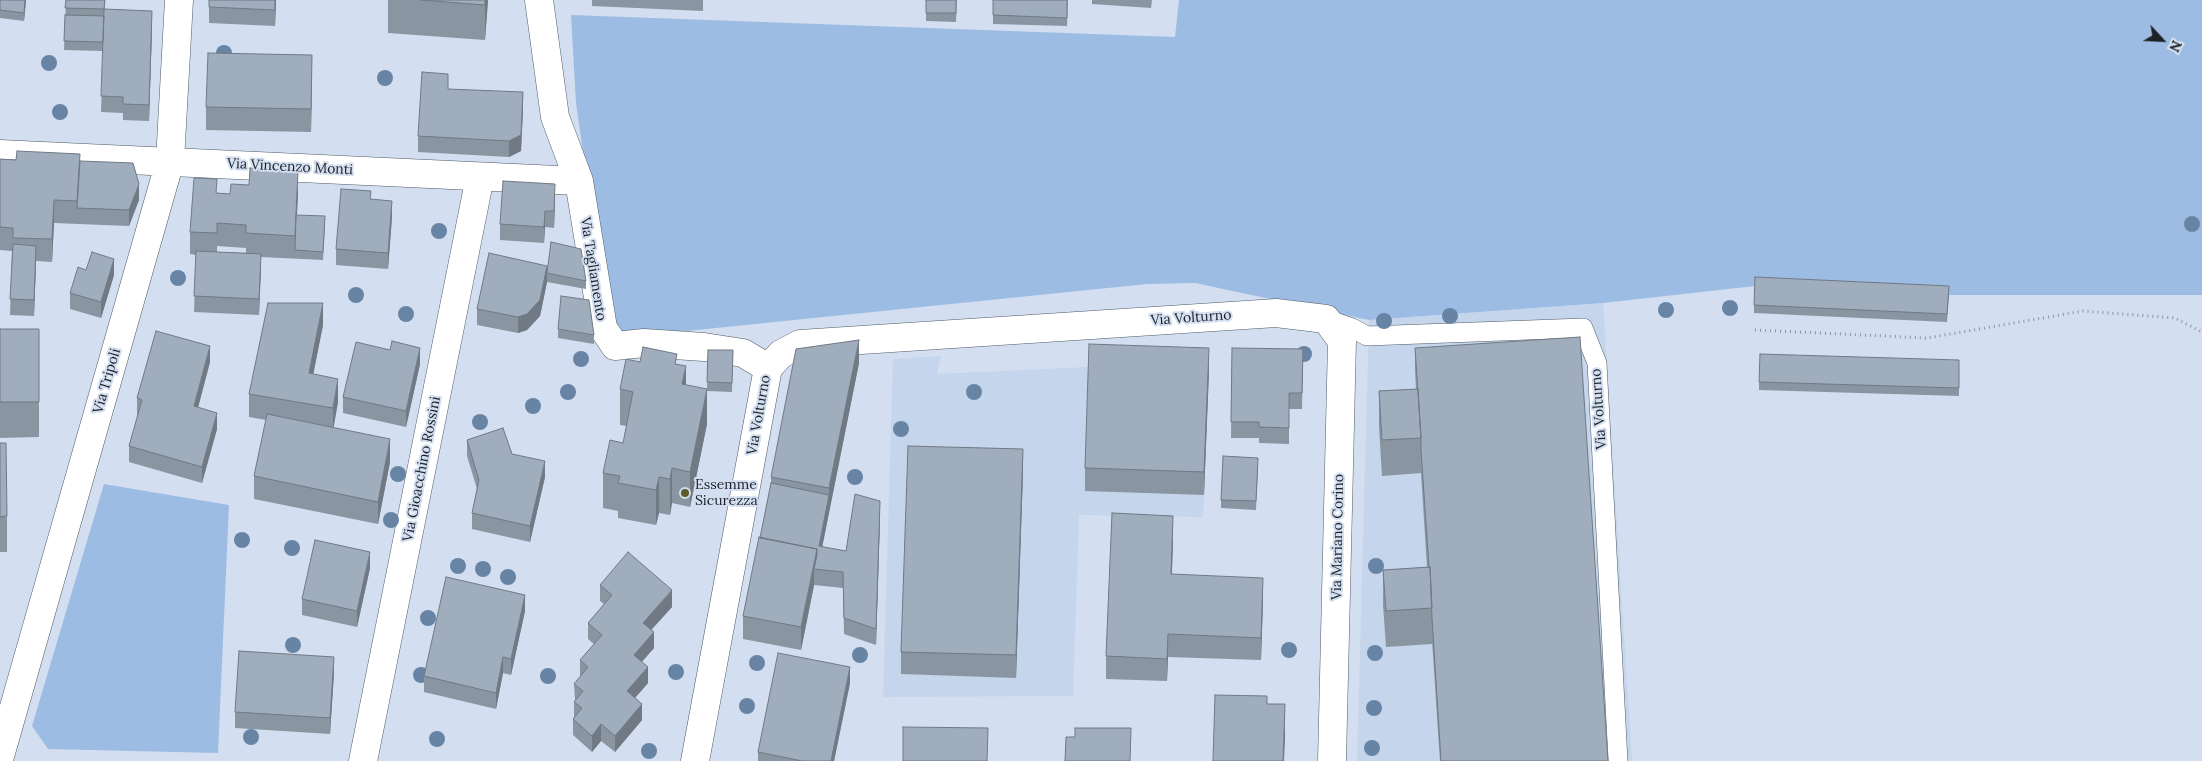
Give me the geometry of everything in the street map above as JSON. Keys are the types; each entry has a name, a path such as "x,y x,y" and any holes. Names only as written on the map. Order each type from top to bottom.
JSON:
{"street":[{"name":"Via Tripoli","path":"0,756 170,161 179,0"},
{"path":"539,0 556,116 580,181"},
{"name":"Via Vincenzo Monti","path":"0,154 580,181"},
{"name":"Via Gioacchino Rossini","path":"363,761 480,177"},
{"name":"Via Tagliamento","path":"580,181 603,328 615,346 644,343 704,347 743,353 768,368"},
{"name":"Via Volturno","path":"696,761 768,368 781,354 800,344 1276,313 1326,319"},
{"name":"Via Mariano Corino","path":"1326,319 1342,341 1332,761"}],"lane":[{"name":"Via Volturno","path":"1326,319 1352,328 1367,336 1583,328 1597,363 1618,761"}],"path":[{"path":"1755,330 1927,338 2083,311 2175,318 2202,332"}],"shaded area":[{"path":"1179,0 2202,0 2202,295 1949,295 1755,286 1603,303 1369,320 1195,283 1147,284 618,338 587,180 576,103 571,15 1175,37"},
{"path":"1603,303 1632,761 1357,761 1369,320"},
{"path":"941,356 937,374 1089,367 1209,371 1203,517 1079,515 1073,696 883,697 893,359"},
{"path":"104,484 229,505 218,753 48,749 32,726"}],"building":[{"path":"0,0 25,0 24,13 0,10"},
{"path":"66,0 105,0 104,9 65,8"},
{"path":"209,0 275,0 275,10 209,7"},
{"path":"421,0 485,0 485,5"},
{"path":"926,0 956,0 956,13 926,13"},
{"path":"993,0 1067,0 1067,18 993,15"},
{"path":"104,9 152,11 149,105 123,104 123,97 101,96"},
{"path":"65,15 104,16 103,42 64,41"},
{"path":"208,53 312,55 311,109 206,107"},
{"path":"422,72 448,74 448,89 523,92 521,135 509,141 418,136"},
{"path":"17,151 80,154 77,201 54,200 52,239 13,238 13,228 0,227 0,159 16,160"},
{"path":"80,161 133,163 139,184 129,210 77,208"},
{"path":"250,168 298,171 295,236 246,233 246,225 217,223 217,233 190,232 194,178 217,179 216,193 230,194 231,184 249,185"},
{"path":"503,181 555,184 554,211 545,211 544,227 500,224"},
{"path":"341,189 371,191 370,199 392,201 388,253 336,249"},
{"path":"296,215 325,216 323,252 295,250"},
{"path":"551,242 581,249 586,281 547,273"},
{"path":"13,244 36,246 34,300 10,299"},
{"path":"196,251 261,254 259,299 194,296"},
{"path":"92,252 114,259 101,302 70,293 78,267 86,270"},
{"path":"489,253 547,266 540,300 527,314 518,317 477,309"},
{"path":"1755,277 1949,286 1947,314 1754,305"},
{"path":"561,296 589,300 594,335 558,329"},
{"path":"268,303 323,303 309,373 338,379 333,408 249,394"},
{"path":"0,329 39,329 39,402 0,402"},
{"path":"156,331 210,346 194,406 217,413 202,467 129,446 142,400 137,398"},
{"path":"1580,337 1608,761 1441,761 1415,348"},
{"path":"859,340 829,488 771,477 796,349"},
{"path":"392,341 420,348 406,411 343,397 356,342 390,350"},
{"path":"1089,344 1209,348 1204,472 1085,468"},
{"path":"643,347 677,354 675,364 686,366 682,384 707,389 690,472 672,468 670,479 659,477 656,490 618,483 620,476 603,473 610,440 623,443 633,392 620,389 626,359 640,362"},
{"path":"1232,348 1303,349 1302,393 1289,393 1289,428 1259,427 1259,422 1231,422"},
{"path":"708,350 733,350 732,383 707,382"},
{"path":"1760,354 1959,360 1959,388 1759,382"},
{"path":"1418,389 1421,438 1382,440 1379,391"},
{"path":"267,414 390,439 378,502 254,476"},
{"path":"503,428 512,454 545,461 530,526 472,513 479,480 467,440"},
{"path":"0,443 6,443 7,516 0,517"},
{"path":"908,446 1023,449 1016,655 901,652"},
{"path":"1223,456 1258,458 1256,501 1221,500"},
{"path":"771,483 829,495 819,546 846,551 855,494 880,501 876,629 844,618 843,572 814,569 817,549 760,538"},
{"path":"1112,513 1173,516 1171,574 1263,578 1261,638 1168,634 1167,659 1106,656"},
{"path":"759,537 817,549 801,627 743,616"},
{"path":"315,540 370,552 357,611 302,599"},
{"path":"628,552 672,590 643,623 654,632 634,655 648,667 627,691 642,704 615,736 601,724 592,736 573,719 582,708 574,702 583,691 574,684 588,667 580,660 602,635 588,623 612,595 600,585"},
{"path":"1430,567 1432,608 1386,611 1383,570"},
{"path":"446,577 525,595 511,659 503,657 496,693 424,676"},
{"path":"239,651 334,657 330,718 235,712"},
{"path":"778,653 850,667 831,761 802,761 758,752"},
{"path":"1215,695 1267,696 1267,704 1285,704 1283,761 1213,761"},
{"path":"903,727 988,728 987,761 903,761"},
{"path":"1075,728 1131,728 1130,761 1065,761 1066,737 1075,737"}],"place":[{"name":"Essemme Sicurezza","path":"685,493"}]}
